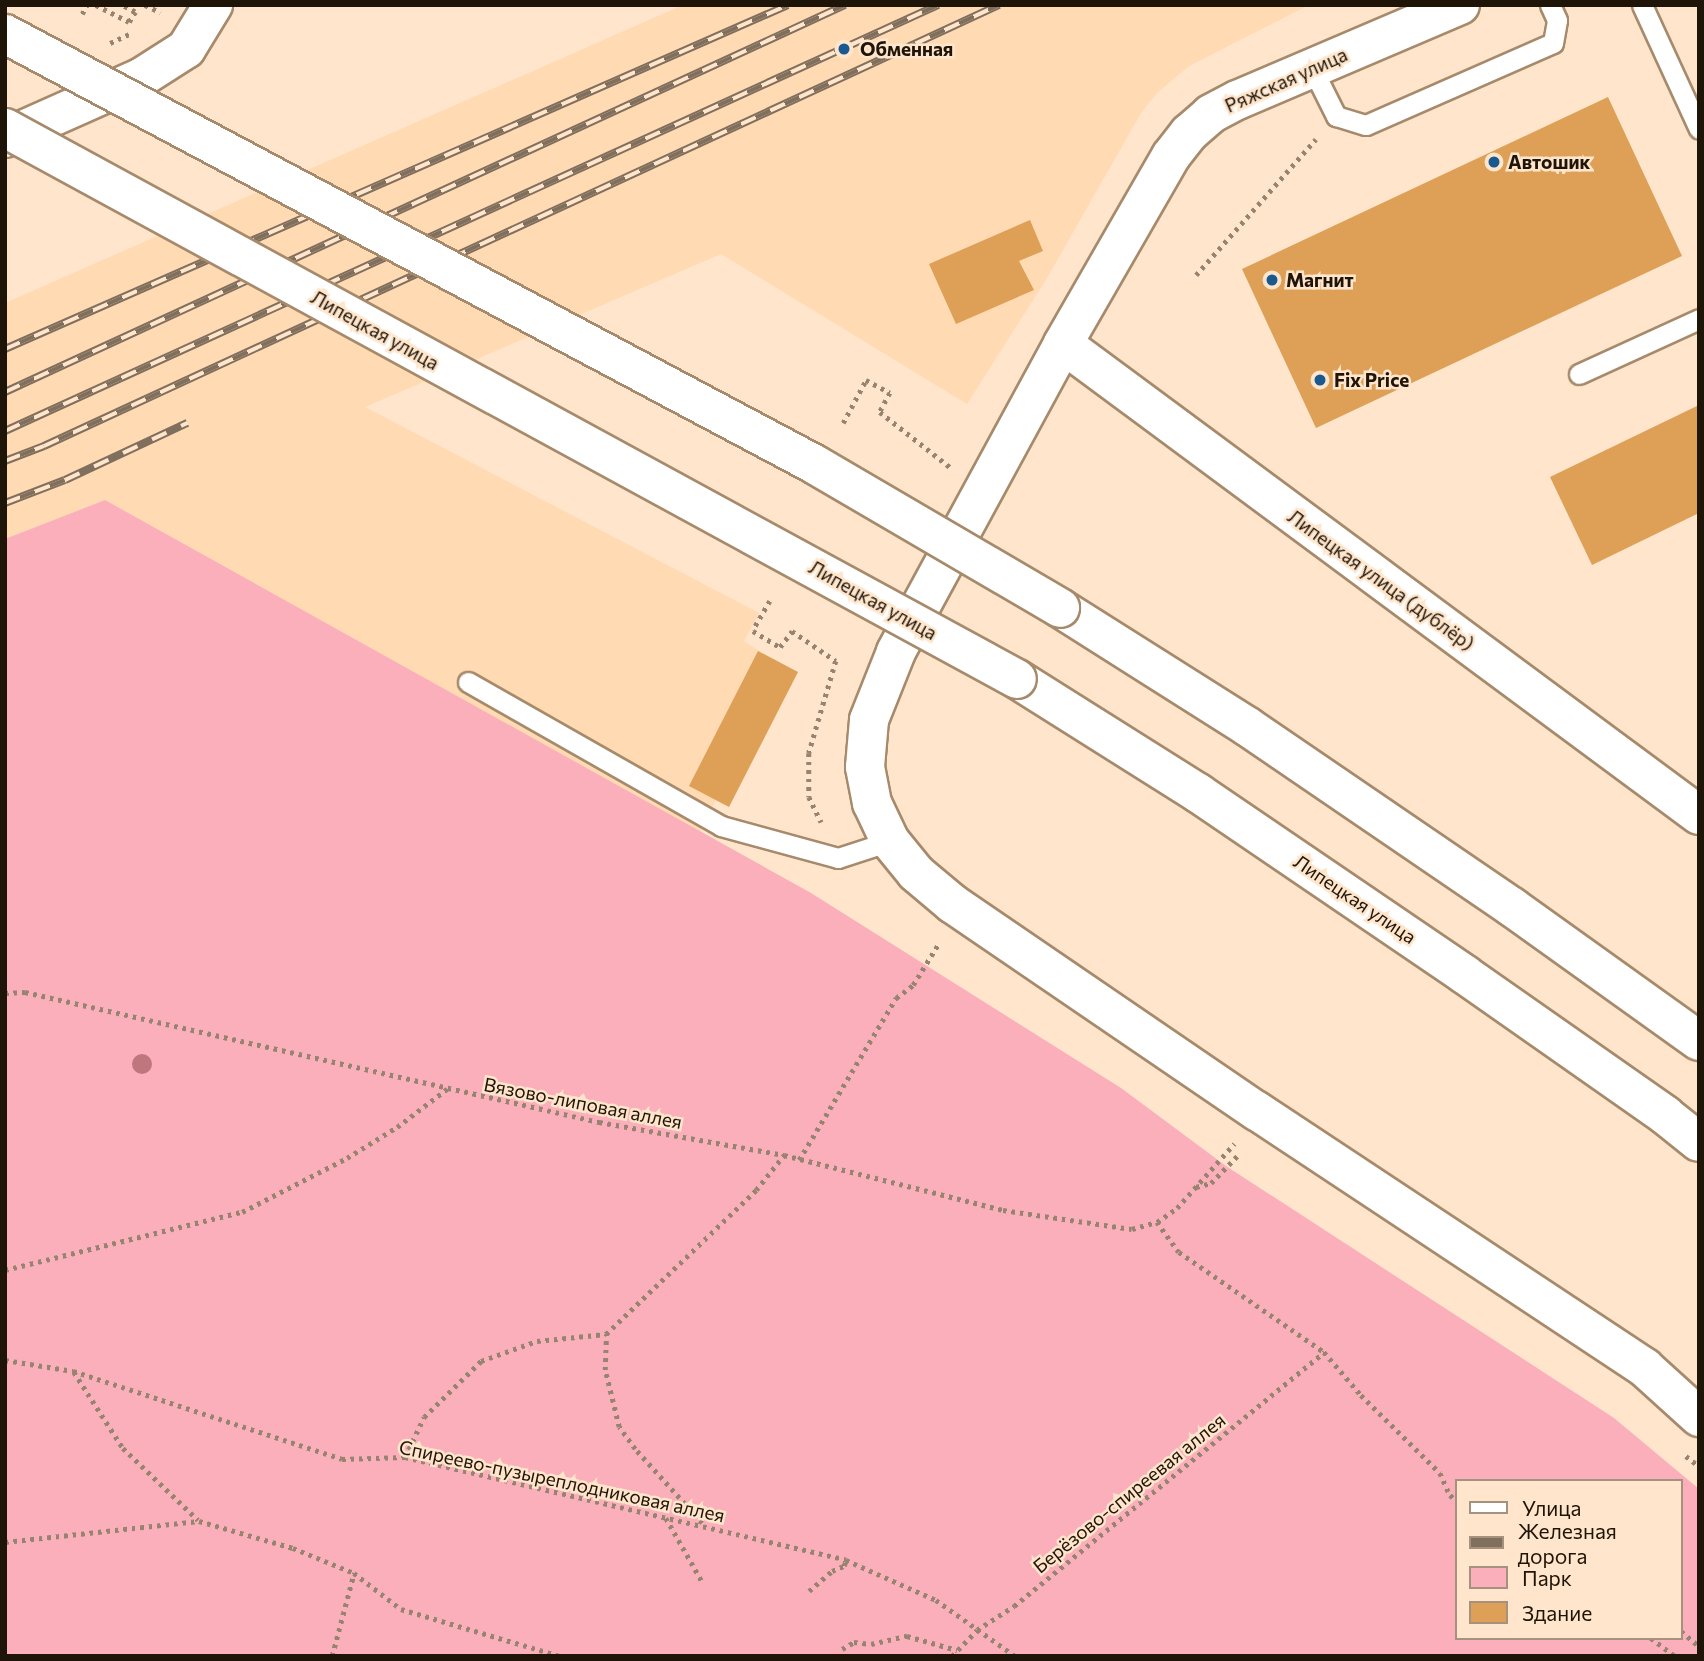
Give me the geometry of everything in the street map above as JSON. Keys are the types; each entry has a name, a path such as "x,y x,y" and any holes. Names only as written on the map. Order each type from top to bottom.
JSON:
{"main road":[{"path":"5,138 142,77 186,49 214,5"},
{"name":"Ряжская улица","path":"1460,5 1237,100 1211,114 1189,133 1171,156 1063,344 896,652 869,720 865,767 872,803 890,841 916,873 953,904 1257,1111 1645,1368"},
{"path":"5,34 814,464 1060,608 1248,727 1512,907 1699,1041"},
{"name":"Липецкая улица","path":"5,128 1017,679 1198,793 1665,1115 1699,1142"},
{"name":"Липецкая улица (дублёр)","path":"1063,344 1699,815"},
{"path":"1665,1115 1699,1155"},
{"path":"1645,1368 1699,1378"},
{"path":"1645,1368 1699,1418"}],"lane":[{"path":"1312,68 1336,116 1366,125 1553,43 1557,20 1550,5"},
{"path":"1642,5 1699,129"},
{"path":"1579,374 1699,319"},
{"path":"468,682 720,826 838,858 890,841"}],"path":[{"path":"82,14 87,5"},
{"path":"96,5 129,22 135,12 122,5"},
{"path":"145,5 160,12"},
{"path":"150,20 165,5"},
{"path":"1196,275 1336,116"},
{"path":"843,423 866,380 890,393 880,412 948,466"},
{"path":"770,601 753,631 780,648 792,631 836,661 809,753 809,797 838,858"},
{"path":"799,1160 896,998 913,985 939,943"},
{"name":"Вязово-липовая аллея","path":"5,993 38,995 598,1122 784,1155 1003,1210 1132,1229 1157,1222"},
{"path":"5,1270 242,1212 347,1158 397,1127 447,1089"},
{"path":"1257,1111 1231,1149 1177,1208 1157,1222 1179,1252 1324,1353 1361,1395 1440,1473 1450,1495 1456,1500"},
{"path":"1195,1187 1211,1183 1239,1154"},
{"path":"405,1457 424,1417 481,1361 537,1341 606,1334 756,1190 784,1155"},
{"path":"606,1334 605,1370 619,1427 635,1449 703,1524"},
{"name":"Берёзово-спиреевая аллея","path":"952,1656 976,1630 1014,1606 1324,1353"},
{"name":"Спиреево-пузыреплодниковая аллея","path":"5,1360 74,1371 342,1459 405,1457 666,1518 703,1524 846,1560 936,1600 1015,1656"},
{"path":"74,1371 123,1448 199,1521"},
{"path":"666,1518 703,1583"},
{"path":"5,1542 199,1521 293,1548 354,1573 401,1609 559,1656"},
{"path":"809,1591 832,1571 844,1566 846,1560"},
{"path":"332,1656 354,1573"},
{"path":"1683,1633 1699,1646"},
{"path":"842,1649 854,1642 871,1644 907,1636 957,1650"},
{"path":"1654,1640 1675,1656"}],"shaded area":[{"path":"683,5 1309,5 1189,66 1157,93 1141,113 1047,278 967,404 721,254 365,407 759,613 744,641 782,666 700,832 105,500 5,539 5,303"}],"green space":[{"path":"105,500 811,893 1121,1088 1226,1166 1614,1418 1699,1489 1699,1656 5,1656 5,539"}],"building":[{"path":"1608,97 1682,256 1316,428 1242,269"},
{"path":"1030,220 1043,251 1019,261 1034,290 956,324 929,264"},
{"path":"1699,405 1699,513 1592,565 1550,477"},
{"path":"758,651 798,672 729,807 689,786"}],"railway":[{"path":"5,349 788,5"},
{"path":"5,392 845,5"},
{"path":"5,431 938,5"},
{"path":"5,461 44,446 999,5"},
{"path":"5,503 65,480 187,423"}],"place":[{"name":"Обменная","path":"844,49"},
{"name":"Автошик","path":"1494,162"},
{"name":"Магнит","path":"1272,280"},
{"name":"Fix Price","path":"1320,380"}]}
